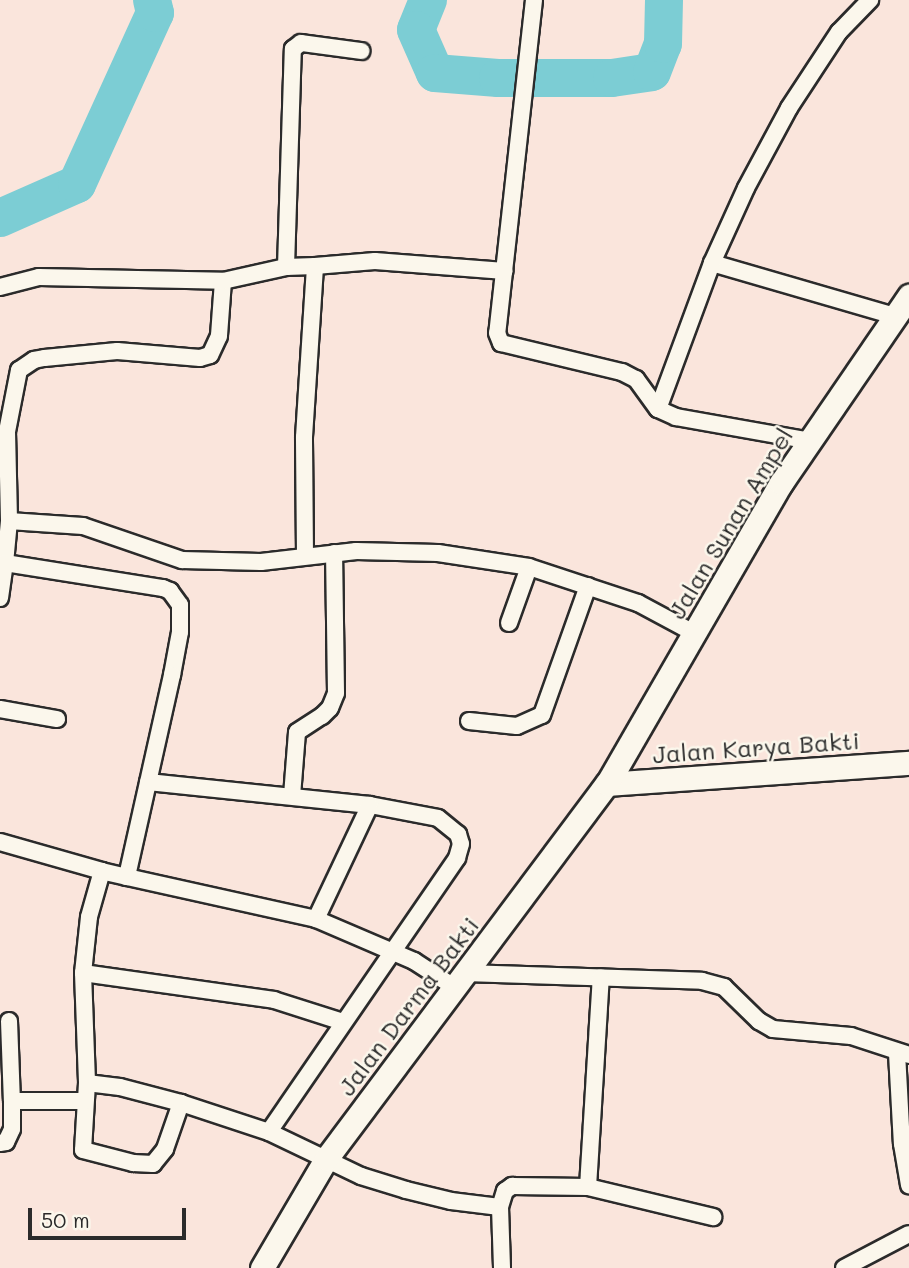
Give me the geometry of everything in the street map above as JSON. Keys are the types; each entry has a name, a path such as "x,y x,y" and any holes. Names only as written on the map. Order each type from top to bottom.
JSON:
{"street":[{"path":"534,0 497,333 501,343 622,372 636,379 658,409 706,424 811,441"},
{"path":"658,409 712,262 746,188 789,107 839,32 870,0"},
{"path":"286,267 293,49 301,43 361,51"},
{"path":"0,287 39,277 223,281 286,267 375,261 505,271"},
{"path":"712,262 895,316"},
{"path":"305,555 304,437 315,267"},
{"path":"0,598 5,563 4,428 19,370 34,360 117,351 200,358 210,355 219,336 223,281"},
{"name":"Jalan Sunan Ampel","path":"607,784 780,483 909,296"},
{"path":"5,529 83,526 182,560 261,562 334,552 438,553 528,567 645,606 694,633"},
{"path":"292,796 297,732 330,708 336,693 334,552"},
{"path":"5,563 163,588 176,597 180,605 180,632 127,877"},
{"path":"509,623 528,567"},
{"path":"469,721 517,726 542,715 588,586"},
{"path":"0,709 57,719"},
{"name":"Jalan Karya Bakti","path":"607,784 909,763"},
{"path":"148,782 370,805 438,818 458,834 461,845 457,858 391,950 269,1132"},
{"name":"Jalan Darma Bakti","path":"262,1268 309,1151 460,980 607,784"},
{"path":"316,919 370,805"},
{"path":"0,842 102,871 316,919 460,980 601,976 702,981 724,987 759,1021 773,1029 851,1036 903,1054 902,1144 909,1185"},
{"path":"102,871 89,917 83,973 87,1083 83,1150 144,1165 153,1164 165,1149 181,1103"},
{"path":"83,973 274,1000 343,1023"},
{"path":"588,1187 601,976"},
{"path":"0,1143 6,1142 12,1129 9,1021"},
{"path":"87,1083 120,1087 181,1103 269,1132 361,1176 406,1190 451,1201 500,1206"},
{"path":"12,1101 85,1101"},
{"path":"502,1268 500,1206 505,1191 512,1186 588,1187 713,1217"},
{"path":"844,1268 909,1234"}],"waterway":[{"path":"0,218 77,184 155,13 152,0"},
{"path":"428,0 416,30 435,73 498,78 612,78 652,72 663,44 664,0"}]}
